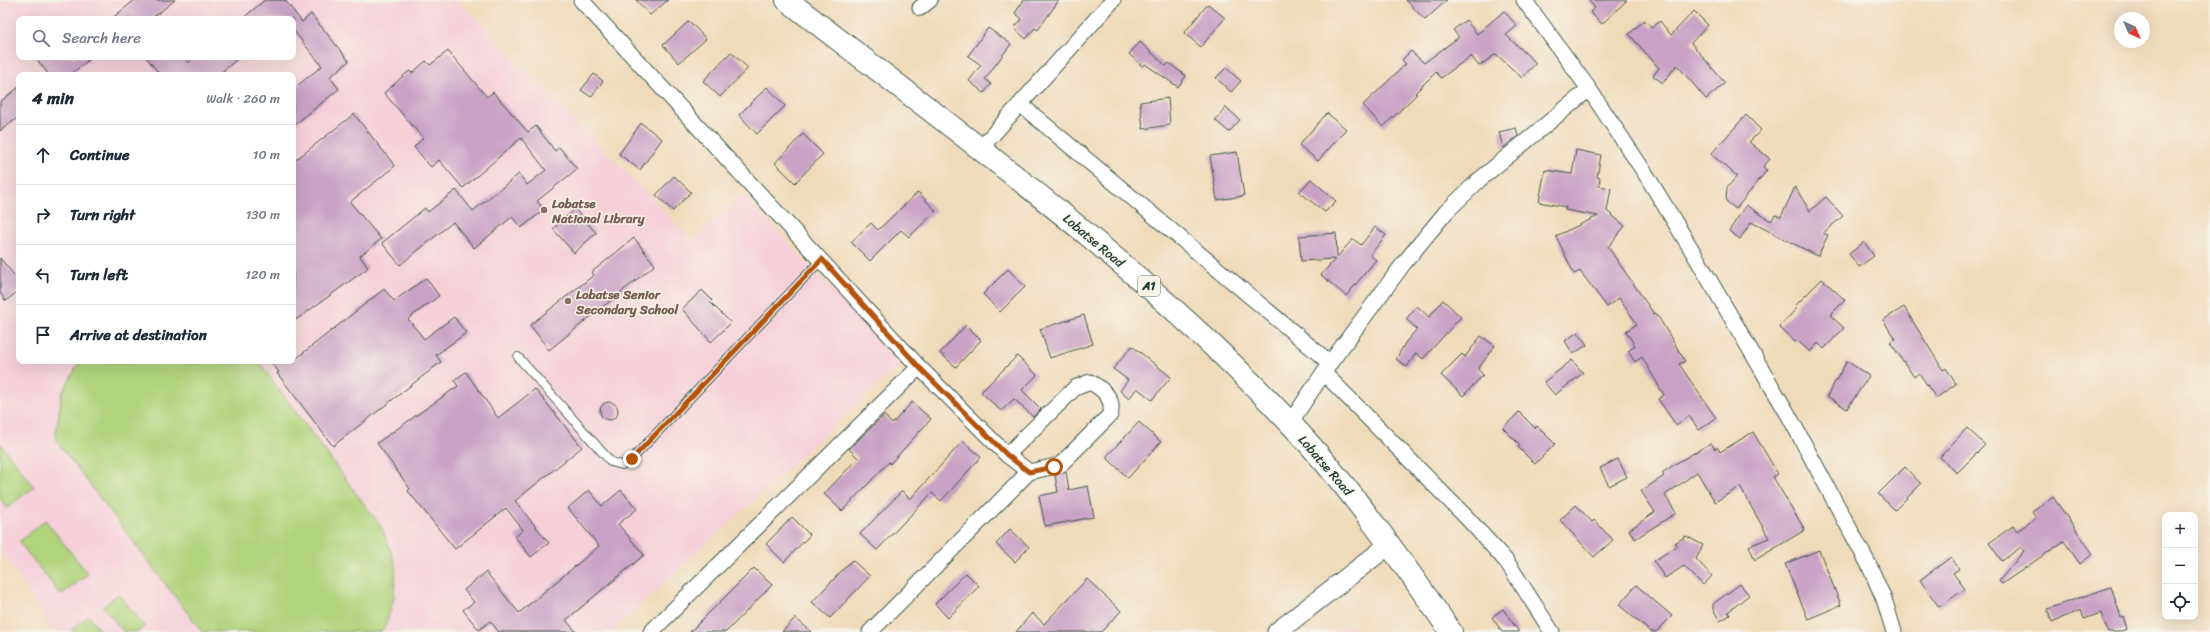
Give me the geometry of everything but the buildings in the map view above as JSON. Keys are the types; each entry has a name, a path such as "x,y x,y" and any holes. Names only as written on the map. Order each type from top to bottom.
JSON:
{"highway":[{"name":"Lobatse Road","path":"787,0 1069,219 1150,287 1213,344 1290,423 1342,482 1390,544 1447,628"}],"street":[{"path":"581,0 822,259 919,367 1007,455 1029,472"},
{"path":"1524,0 1589,89 1693,252 1789,416 1878,584 1894,632"},
{"path":"980,149 1107,2"},
{"path":"1290,423 1327,368 1404,263 1446,212 1479,180 1589,89"},
{"path":"1020,104 1327,368 1507,562 1552,632"},
{"path":"651,632 919,367"},
{"path":"870,632 1029,472 1060,465 1110,415 1112,408 1109,397 1100,387 1090,382 1075,388 1007,455"},
{"path":"1277,632 1390,544"}],"lane":[{"path":"518,357 611,462 622,465 632,459 822,259"}],"shaded area":[{"name":"Lobatse Senior Secondary School","path":"4,0 457,0 693,241 743,195 902,363 611,632 53,632 0,549 0,3"},
{"path":"1352,625 1360,632 1335,632"}],"green space":[{"path":"78,364 260,364 382,528 396,566 394,598 385,627 380,632 202,632 55,439 62,393"},
{"path":"0,443 34,487 7,508 0,499"},
{"path":"45,520 88,574 61,595 19,542"},
{"path":"118,594 145,626 137,632 124,632 103,607"},
{"path":"89,616 101,632 74,632 72,629"}],"place":[{"name":"Lobatse National Library","path":"544,210"},
{"name":"Lobatse Senior Secondary School","path":"568,301"}],"route":[{"path":"632,459 822,259 919,367 1007,455 1029,472 1054,467"}]}
